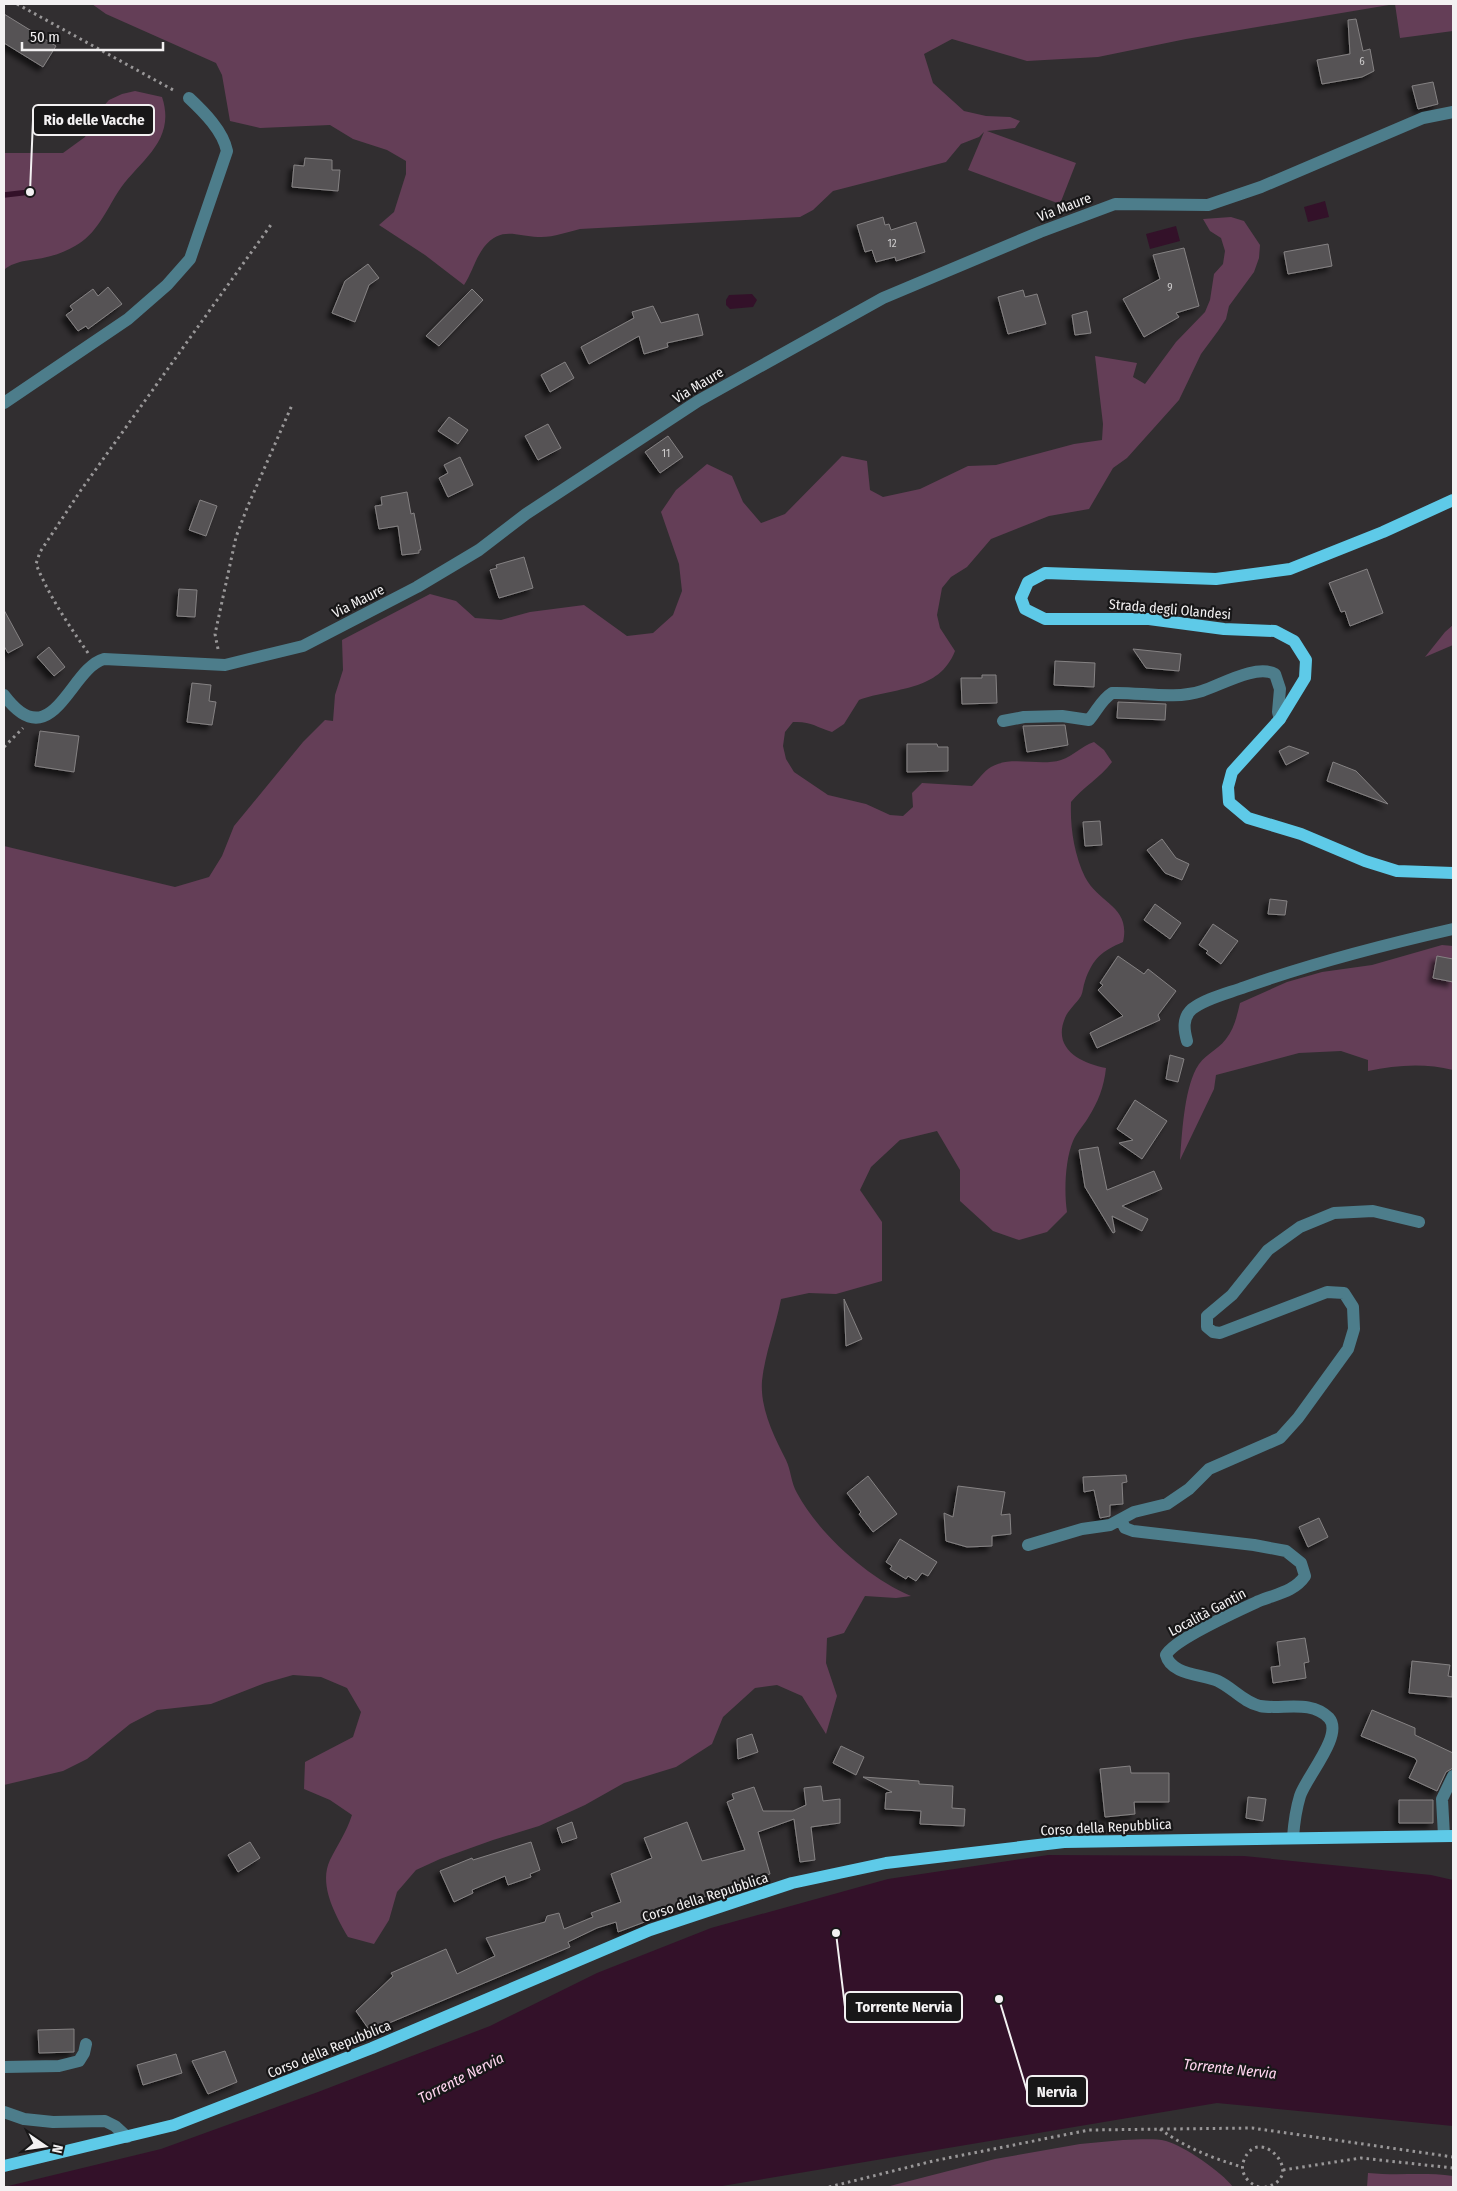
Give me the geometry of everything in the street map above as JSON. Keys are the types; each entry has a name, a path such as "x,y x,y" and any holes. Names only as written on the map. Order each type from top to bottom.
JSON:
{"main road":[{"name":"Strada degli Olandesi","path":"1453,500 1383,532 1290,569 1216,580 1045,573 1028,582 1021,598 1025,609 1045,619 1149,619 1224,628 1275,631 1294,641 1306,660 1305,678 1280,719 1232,772 1228,787 1229,802 1248,818 1301,834 1365,860 1398,870 1453,873"},
{"name":"Corso della Repubblica","path":"4,2166 127,2138 174,2125 363,2052 650,1930 792,1883 886,1864 1064,1842 1448,1836"}],"street":[{"path":"4,403 128,318 167,286 190,259 227,151 225,143 204,112 189,98"},
{"name":"Via Maure","path":"94,661 104,659 225,666 303,646 417,587 480,550 526,514 698,401 883,298 1033,235 1115,204 1208,205 1261,187 1423,118 1453,112"},
{"path":"4,695 13,707 28,716 42,717 53,710 71,693 94,661"},
{"path":"1003,721 1024,717 1062,716 1088,720 1096,712 1103,699 1112,693 1186,695 1246,674 1269,670 1275,674 1278,681 1280,719"},
{"path":"1187,1041 1184,1029 1185,1020 1192,1010 1212,999 1297,969 1453,929"},
{"path":"1028,1545 1082,1528 1110,1525 1134,1512 1167,1504 1189,1489 1209,1469 1280,1438 1298,1418 1348,1349 1354,1329 1353,1307 1344,1293 1327,1292 1220,1333 1209,1330 1206,1320 1209,1313 1232,1295 1268,1250 1300,1227 1334,1213 1373,1211 1419,1222"},
{"name":"Località Gantin","path":"1121,1520 1125,1528 1133,1531 1254,1545 1286,1551 1302,1563 1305,1576 1298,1586 1258,1602 1182,1640 1169,1649 1166,1655 1168,1661 1176,1667 1219,1682 1246,1702 1261,1706 1297,1706 1318,1710 1330,1719 1333,1729 1332,1738 1307,1778 1300,1797 1293,1837"},
{"path":"1448,1836 1442,1799 1444,1791 1453,1776"},
{"path":"4,2067 59,2066 79,2061 84,2053 86,2044"},
{"path":"4,2112 24,2119 53,2122 105,2121 115,2126 127,2138"}],"path":[{"path":"17,4 189,98"},
{"path":"94,661 66,622 43,581 36,564 40,552 81,490 273,222"},
{"path":"225,666 218,654 215,634 236,537 292,405"},
{"path":"4,747 24,726 28,716"},
{"path":"1158,2128 1176,2141 1209,2158 1242,2167"},
{"path":"829,2187 1015,2143 1089,2130 1252,2128 1453,2157"},
{"path":"1258,2187 1251,2185 1244,2177 1242,2167 1244,2158 1250,2151 1268,2148 1276,2153 1281,2161 1283,2170 1279,2179 1271,2186 1265,2187"},
{"path":"1283,2170 1361,2158 1453,2168"}],"shaded area":[{"path":"92,4 1395,4 1186,39 1098,57 1027,61 952,39 924,54 933,83 964,111 986,116 1010,117 1020,121 1015,128 987,131 1076,163 1060,204 968,170 984,132 979,137 961,144 946,162 833,191 813,210 800,217 580,229 543,237 503,234 490,240 484,247 464,285 425,255 379,225 394,212 406,174 406,161 387,150 353,139 330,125 260,128 230,121 222,75 216,63 106,14"},
{"path":"1395,4 1453,4 1453,31 1400,38"},
{"path":"135,91 162,97 165,113 164,126 160,139 153,150 126,181 105,215 89,236 69,249 57,254 20,262 4,270 4,153 63,153 85,137 99,111 109,100"},
{"path":"1231,217 1244,221 1260,245 1259,258 1254,272 1229,306 1226,319 1201,354 1179,400 1127,458 1113,468 1089,509 1049,516 991,539 967,567 951,577 942,588 937,615 940,628 955,651 948,664 938,674 914,686 859,700 844,724 832,732 809,723 793,722 785,732 783,746 786,759 794,772 828,795 866,804 890,815 903,816 913,807 912,793 922,783 972,786 983,773 999,764 1017,761 1053,762 1070,756 1094,742 1104,750 1112,762 1071,802 1074,840 1078,859 1085,877 1091,886 1118,913 1124,930 1123,942 1104,952 1091,966 1081,996 1066,1015 1062,1029 1062,1038 1071,1053 1087,1062 1106,1068 1098,1100 1070,1149 1066,1176 1067,1212 1047,1232 1019,1240 993,1231 960,1201 960,1170 937,1131 900,1140 871,1167 860,1190 882,1222 882,1281 836,1294 809,1293 781,1299 766,1360 762,1391 769,1422 788,1464 795,1489 818,1524 846,1553 878,1578 911,1596 896,1598 865,1596 844,1633 827,1638 826,1663 837,1696 826,1734 802,1696 777,1685 755,1688 723,1717 712,1744 676,1767 624,1783 585,1805 539,1826 493,1840 440,1859 416,1870 397,1892 389,1920 374,1944 348,1937 338,1920 327,1890 327,1870 330,1860 345,1833 352,1815 330,1800 304,1789 305,1762 353,1737 361,1712 347,1688 321,1677 293,1675 265,1683 211,1704 157,1710 130,1724 87,1759 63,1771 4,1785 4,846 175,887 209,877 222,856 234,826 303,742 325,720 333,721 335,695 343,670 342,640 430,594 456,601 475,618 501,620 530,612 584,605 627,636 653,633 673,615 682,591 679,564 661,512 676,490 707,464 732,476 743,502 761,523 785,514 842,456 867,461 870,490 883,497 920,489 968,466 996,465 1074,444 1102,440 1103,424 1095,356 1137,363 1133,377 1145,384 1176,342 1205,312 1210,300 1214,274 1223,264 1225,251 1221,238 1210,231 1203,219"},
{"path":"1453,625 1453,645 1425,657 1445,632"},
{"path":"1442,945 1453,946 1453,1070 1432,1066 1410,1066 1368,1071 1368,1060 1341,1051 1299,1053 1216,1075 1214,1089 1180,1160 1184,1113 1192,1078 1202,1060 1229,1035 1240,1003 1287,982 1322,972 1372,965"},
{"path":"1123,2140 1156,2140 1174,2144 1212,2167 1233,2187 886,2187 995,2159 1080,2144"},
{"path":"1368,2173 1453,2176 1453,2187 1367,2187"}],"water":[{"path":"1325,201 1329,217 1308,222 1304,207"},
{"path":"1176,226 1180,241 1150,249 1146,234"},
{"path":"752,294 757,300 753,307 730,309 726,305 729,295"},
{"path":"1048,1855 1244,1856 1431,1875 1453,1880 1453,2126 1217,2103 716,2187 4,2187 161,2149 318,2092 490,2026 597,1973 711,1928 888,1879"}],"building":[{"path":"4,14 56,46 43,67 4,43"},
{"path":"1356,19 1363,51 1370,49 1374,71 1362,77 1322,84 1317,60 1350,54 1348,20"},
{"path":"1433,82 1438,104 1418,109 1412,86"},
{"path":"305,158 332,160 332,170 340,170 338,191 292,187 294,165 304,166"},
{"path":"883,217 885,225 889,224 891,230 916,222 925,252 896,261 895,257 876,262 872,250 865,252 857,225"},
{"path":"1328,244 1332,266 1288,274 1284,252"},
{"path":"1184,248 1199,306 1176,313 1179,317 1144,337 1123,299 1160,279 1153,255"},
{"path":"368,264 379,278 369,285 355,322 332,313 345,281"},
{"path":"108,287 122,304 88,329 86,326 78,331 66,315 73,310 70,306 93,289 98,296"},
{"path":"472,289 483,300 439,346 426,336"},
{"path":"1023,290 1025,297 1037,294 1046,324 1008,334 998,297"},
{"path":"653,306 661,323 698,314 703,335 667,343 668,347 644,354 639,336 589,364 581,347 634,318 632,312"},
{"path":"1087,311 1091,333 1075,335 1072,315"},
{"path":"565,362 574,378 550,392 541,375"},
{"path":"449,417 468,430 458,444 438,431"},
{"path":"548,424 561,448 538,460 525,436"},
{"path":"668,436 683,457 660,473 645,452"},
{"path":"460,457 473,485 448,497 439,478 448,473 444,465"},
{"path":"407,492 411,514 414,513 421,550 419,550 419,553 402,555 398,526 379,529 375,506 382,505 381,497"},
{"path":"200,500 217,506 206,536 189,530"},
{"path":"524,557 533,588 499,598 490,570 497,568 496,565"},
{"path":"1367,569 1383,613 1350,626 1345,611 1341,612 1329,583"},
{"path":"179,589 197,590 195,617 177,616"},
{"path":"4,610 23,645 8,653 4,646"},
{"path":"49,647 65,667 54,676 37,657"},
{"path":"1133,649 1181,654 1179,671 1146,668"},
{"path":"1055,661 1095,663 1094,687 1054,685"},
{"path":"982,675 996,675 997,703 962,704 961,678 982,678"},
{"path":"192,683 211,685 209,701 216,702 212,725 187,722"},
{"path":"1118,702 1166,704 1165,720 1117,718"},
{"path":"1065,725 1068,745 1027,752 1023,726"},
{"path":"40,731 79,736 74,772 35,766"},
{"path":"907,744 937,744 938,747 948,747 948,771 907,772"},
{"path":"1289,746 1309,753 1286,765 1279,751"},
{"path":"1333,762 1356,771 1388,804 1327,781"},
{"path":"1100,821 1102,845 1085,846 1083,822"},
{"path":"1162,839 1176,858 1189,864 1182,880 1165,873 1147,850"},
{"path":"1270,899 1287,901 1285,915 1268,914"},
{"path":"1155,904 1181,923 1170,939 1144,920"},
{"path":"1213,924 1238,941 1221,964 1199,945"},
{"path":"1118,956 1144,974 1148,969 1176,991 1158,1015 1160,1020 1097,1048 1090,1033 1123,1016 1098,990 1103,985 1100,983"},
{"path":"1437,956 1453,959 1453,982 1433,978"},
{"path":"1170,1055 1184,1059 1178,1082 1166,1079"},
{"path":"1135,1100 1167,1121 1142,1159 1119,1143 1133,1140 1117,1129"},
{"path":"1098,1147 1107,1190 1154,1171 1162,1189 1122,1206 1148,1219 1142,1231 1112,1216 1115,1232 1113,1233 1085,1187 1079,1150"},
{"path":"844,1299 862,1339 846,1346"},
{"path":"1126,1475 1127,1482 1122,1483 1123,1504 1110,1505 1110,1516 1100,1518 1094,1490 1084,1492 1083,1477"},
{"path":"868,1476 897,1514 873,1532 859,1514 861,1512 847,1493"},
{"path":"958,1486 1005,1492 1001,1515 1010,1514 1011,1534 992,1536 992,1546 967,1547 946,1541 944,1513 953,1517"},
{"path":"1319,1518 1328,1537 1308,1547 1299,1527"},
{"path":"900,1539 937,1562 928,1576 922,1573 916,1581 908,1576 906,1579 890,1569 892,1566 886,1562"},
{"path":"1305,1638 1309,1662 1304,1663 1306,1678 1273,1683 1271,1667 1280,1666 1277,1642"},
{"path":"1412,1661 1450,1665 1448,1676 1453,1677 1452,1697 1409,1693"},
{"path":"1372,1710 1415,1728 1415,1735 1453,1753 1453,1768 1446,1772 1437,1791 1409,1778 1417,1761 1415,1758 1361,1736"},
{"path":"752,1734 758,1752 738,1759 737,1739"},
{"path":"841,1746 864,1757 856,1775 833,1763"},
{"path":"1130,1766 1131,1773 1169,1773 1169,1802 1134,1802 1135,1814 1105,1817 1100,1769"},
{"path":"863,1777 919,1781 919,1784 953,1786 952,1808 965,1809 964,1826 920,1824 921,1811 885,1809 886,1793 892,1792"},
{"path":"821,1786 823,1801 840,1799 840,1823 811,1827 815,1860 800,1862 794,1819 758,1832 770,1874 648,1916 650,1920 618,1932 616,1922 597,1928 568,1942 570,1947 370,2031 356,2011 393,1976 391,1973 446,1949 457,1974 495,1956 486,1938 545,1922 547,1916 559,1913 564,1929 593,1917 591,1913 621,1902 611,1874 652,1858 644,1838 687,1822 702,1861 745,1850 727,1802 734,1799 732,1794 754,1787 763,1811 793,1811 806,1805 804,1788"},
{"path":"1248,1797 1266,1799 1263,1821 1246,1818"},
{"path":"1399,1800 1433,1800 1433,1823 1399,1823"},
{"path":"572,1822 577,1838 562,1843 557,1828"},
{"path":"250,1842 260,1858 238,1872 228,1855"},
{"path":"531,1842 540,1870 530,1874 531,1877 508,1885 505,1876 472,1890 473,1893 454,1902 440,1871 472,1858 473,1860"},
{"path":"74,2029 74,2052 39,2053 38,2030"},
{"path":"225,2051 237,2082 208,2094 192,2061"},
{"path":"176,2054 182,2073 143,2085 137,2065"}],"waterway":[{"path":"4,195 30,192"}],"place":[{"name":"Rio delle Vacche","path":"30,192"},
{"name":"Torrente Nervia","path":"836,1933"},
{"name":"Nervia","path":"999,1999"}]}
